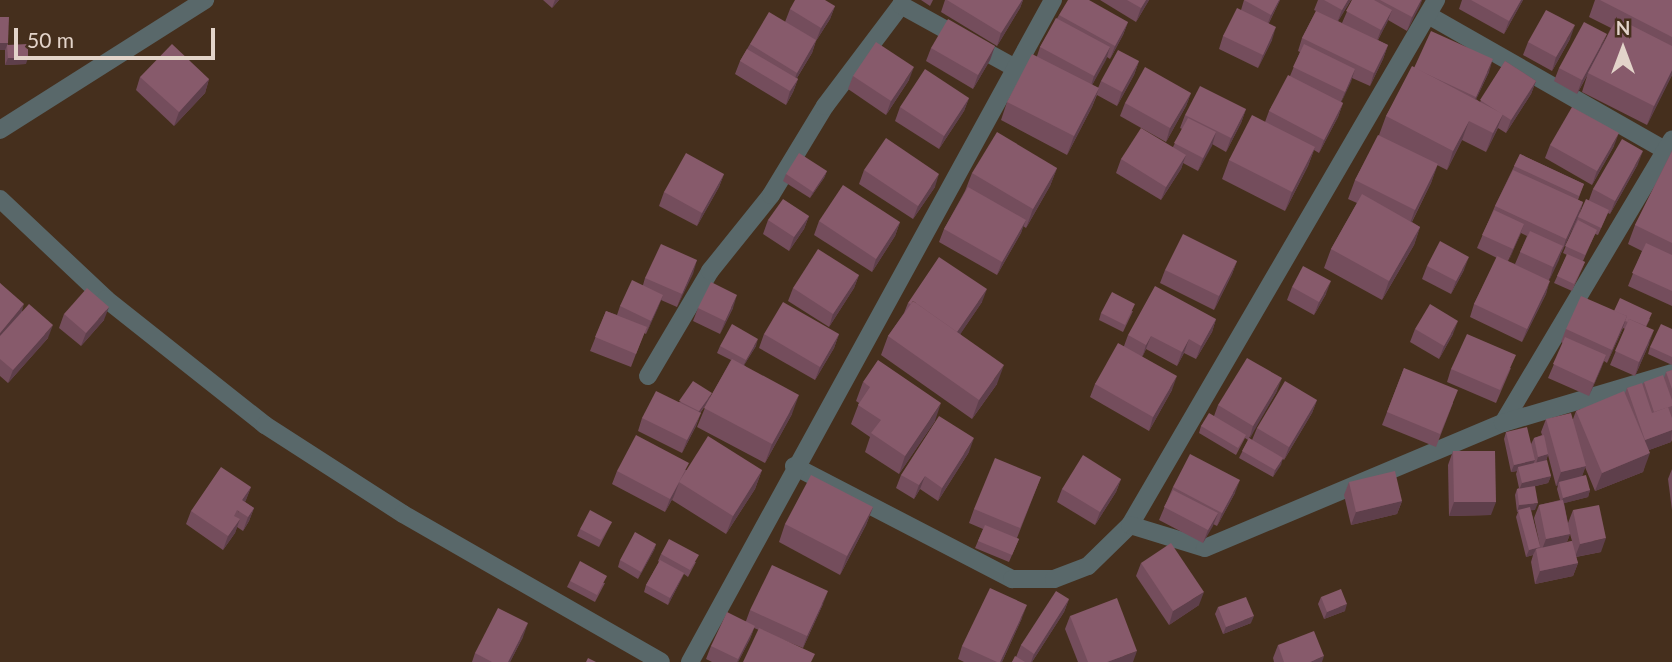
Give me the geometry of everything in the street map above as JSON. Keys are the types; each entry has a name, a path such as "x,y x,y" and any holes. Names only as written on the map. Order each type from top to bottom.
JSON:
{"street":[{"path":"0,130 205,0"},
{"path":"690,662 794,466 1053,0"},
{"path":"648,376 710,271 771,195 825,106 901,5 1015,68"},
{"path":"794,466 1012,579 1054,579 1088,566 1130,524 1432,7 1670,148 1503,423"},
{"path":"0,198 106,299 265,425 403,514 661,662"},
{"path":"1130,524 1205,548 1503,423 1672,373"}],"building":[{"path":"795,0 825,0 835,6 821,28 790,9"},
{"path":"947,0 1022,0 1001,33"},
{"path":"1068,0 1089,0 1128,22 1115,46 1059,15"},
{"path":"1127,0 1146,0 1141,8"},
{"path":"1244,0 1279,0 1271,15"},
{"path":"1324,0 1348,0 1342,10"},
{"path":"1352,0 1374,0 1392,10 1381,30 1346,11"},
{"path":"1380,0 1421,0 1412,17"},
{"path":"1471,0 1521,0 1509,21"},
{"path":"1600,0 1672,0 1672,37"},
{"path":"1237,8 1276,27 1263,55 1223,36"},
{"path":"1546,10 1575,25 1556,57 1528,42"},
{"path":"1316,11 1388,45 1374,73 1302,38"},
{"path":"769,12 816,40 797,73 750,44"},
{"path":"0,17 9,17 8,43 0,43"},
{"path":"1056,18 1110,47 1094,76 1040,47"},
{"path":"1617,18 1672,46 1672,70 1654,106 1588,73"},
{"path":"948,19 995,46 978,75 931,48"},
{"path":"1584,22 1607,34 1582,80 1559,68"},
{"path":"1431,31 1493,59 1476,97 1414,68"},
{"path":"876,42 914,67 891,101 853,76"},
{"path":"28,44 28,58 8,58 7,45"},
{"path":"172,44 209,79 179,112 140,77"},
{"path":"1304,44 1355,69 1345,92 1293,67"},
{"path":"747,49 798,79 790,91 740,61"},
{"path":"1118,50 1139,61 1122,92 1101,81"},
{"path":"1032,54 1099,88 1074,136 1007,102"},
{"path":"1505,61 1536,81 1511,120 1480,100"},
{"path":"1412,66 1503,114 1493,133 1469,121 1453,151 1386,116"},
{"path":"1145,67 1191,93 1170,128 1125,103"},
{"path":"925,69 969,98 944,136 900,107"},
{"path":"1288,75 1343,103 1324,140 1269,111"},
{"path":"1200,86 1246,109 1231,138 1185,115"},
{"path":"1572,107 1619,133 1597,171 1550,145"},
{"path":"1252,115 1315,147 1292,192 1229,160"},
{"path":"1188,118 1216,132 1203,158 1174,143"},
{"path":"1141,128 1186,155 1166,187 1121,159"},
{"path":"997,132 1057,168 1033,209 972,173"},
{"path":"1378,135 1438,164 1415,210 1355,180"},
{"path":"886,138 939,174 918,206 864,170"},
{"path":"1622,139 1643,151 1615,201 1593,189"},
{"path":"1672,151 1672,243 1635,225"},
{"path":"686,153 724,174 702,213 664,192"},
{"path":"799,153 827,171 813,192 786,174"},
{"path":"1520,154 1584,184 1579,196 1514,166"},
{"path":"1513,170 1583,202 1566,239 1495,206"},
{"path":"843,185 900,222 876,259 819,221"},
{"path":"968,187 1026,220 1002,262 944,229"},
{"path":"1362,194 1420,227 1389,281 1331,249"},
{"path":"783,199 809,216 794,237 768,220"},
{"path":"1586,199 1609,210 1601,228 1578,217"},
{"path":"1494,210 1524,224 1513,249 1482,235"},
{"path":"1578,220 1597,230 1585,255 1565,246"},
{"path":"1530,231 1563,246 1553,267 1520,252"},
{"path":"1183,234 1237,261 1219,296 1165,270"},
{"path":"1440,241 1469,257 1456,281 1427,266"},
{"path":"1646,243 1672,255 1672,291 1632,273"},
{"path":"661,244 697,260 682,294 645,278"},
{"path":"818,249 859,275 833,314 793,288"},
{"path":"1567,254 1585,262 1574,284 1557,276"},
{"path":"1497,256 1550,281 1527,329 1474,304"},
{"path":"939,257 987,289 957,332 913,301 908,303"},
{"path":"1303,266 1331,281 1319,302 1292,287"},
{"path":"632,280 663,295 651,321 620,306"},
{"path":"711,282 737,295 725,321 698,308"},
{"path":"0,283 24,304 0,333"},
{"path":"1155,286 1216,319 1201,346 1189,339 1182,352 1151,336 1146,345 1128,335"},
{"path":"87,288 109,307 86,333 64,314"},
{"path":"1112,292 1135,304 1125,325 1101,313"},
{"path":"1581,296 1627,316 1612,350 1566,329"},
{"path":"1620,298 1652,313 1646,326 1629,319 1628,322 1625,321 1627,316 1614,311"},
{"path":"913,301 1004,365 979,400 888,336"},
{"path":"783,302 839,334 820,367 764,334"},
{"path":"29,304 53,325 13,370 0,359 0,336"},
{"path":"1430,304 1458,321 1444,346 1415,329"},
{"path":"606,311 647,327 636,354 595,337"},
{"path":"1629,319 1654,330 1639,362 1615,351"},
{"path":"732,324 758,339 746,360 720,346"},
{"path":"1661,324 1672,329 1672,357 1650,347"},
{"path":"1467,334 1516,355 1500,390 1451,369"},
{"path":"1565,337 1606,355 1594,383 1553,364"},
{"path":"1118,343 1177,376 1153,417 1095,384"},
{"path":"1247,358 1282,378 1253,426 1218,405"},
{"path":"732,359 799,395 772,444 704,408"},
{"path":"878,360 941,403 905,456 871,433 881,420 858,405 870,387 863,382"},
{"path":"1404,368 1458,390 1440,434 1387,412"},
{"path":"1672,370 1672,389 1666,372"},
{"path":"1663,375 1672,406 1654,412 1644,382"},
{"path":"693,381 712,393 699,411 679,401"},
{"path":"1285,381 1317,400 1289,447 1257,428"},
{"path":"1642,383 1652,413 1668,407 1672,418 1672,430 1645,440 1627,388"},
{"path":"656,391 701,413 687,440 642,418"},
{"path":"1624,391 1650,453 1602,473 1576,411"},
{"path":"1209,413 1246,435 1238,448 1201,426"},
{"path":"1571,413 1586,466 1561,472 1546,419"},
{"path":"939,416 974,438 942,488 925,476 919,485 901,475"},
{"path":"1527,427 1535,460 1514,465 1506,432"},
{"path":"636,435 689,463 670,499 617,471"},
{"path":"1544,435 1548,454 1538,457 1534,438"},
{"path":"708,436 762,470 733,516 679,482"},
{"path":"1249,438 1283,458 1275,470 1242,451"},
{"path":"1453,451 1495,451 1496,502 1454,502"},
{"path":"1190,454 1240,480 1222,513 1173,487"},
{"path":"1083,455 1121,479 1100,512 1062,489"},
{"path":"995,458 1041,477 1020,528 974,509"},
{"path":"1547,460 1551,476 1522,483 1518,467"},
{"path":"221,467 251,487 242,500 254,508 248,517 237,510 234,516 240,519 228,536 191,511"},
{"path":"1395,471 1402,501 1356,512 1349,482"},
{"path":"811,475 873,507 847,556 785,524"},
{"path":"1586,475 1590,490 1563,498 1559,482"},
{"path":"1535,486 1538,503 1519,505 1517,489"},
{"path":"1173,490 1218,513 1208,530 1164,507"},
{"path":"1563,500 1570,534 1546,539 1539,505"},
{"path":"1599,505 1606,538 1580,544 1573,510"},
{"path":"1530,507 1540,547 1529,550 1518,510"},
{"path":"590,510 612,522 601,540 580,529"},
{"path":"985,525 1019,539 1012,555 978,541"},
{"path":"635,532 656,544 641,572 620,560"},
{"path":"669,539 699,555 690,570 661,554"},
{"path":"1572,541 1578,563 1540,571 1536,549"},
{"path":"1171,543 1204,592 1173,611 1141,563"},
{"path":"660,560 684,573 670,598 646,585"},
{"path":"580,561 607,576 597,595 570,581"},
{"path":"772,565 828,591 807,636 750,610"},
{"path":"990,588 1027,605 1000,662 962,646"},
{"path":"1341,589 1347,604 1327,612 1321,597"},
{"path":"1056,591 1069,599 1034,654 1021,645"},
{"path":"1246,597 1254,616 1226,627 1218,607"},
{"path":"1117,598 1137,651 1107,662 1088,662 1070,616"},
{"path":"498,608 528,623 508,662 492,662 475,653"},
{"path":"727,612 755,626 738,659 711,646"},
{"path":"759,628 815,654 811,662 743,662"},
{"path":"1314,631 1324,656 1310,662 1284,662 1278,645"},
{"path":"1015,656 1025,662 1012,662"}]}
